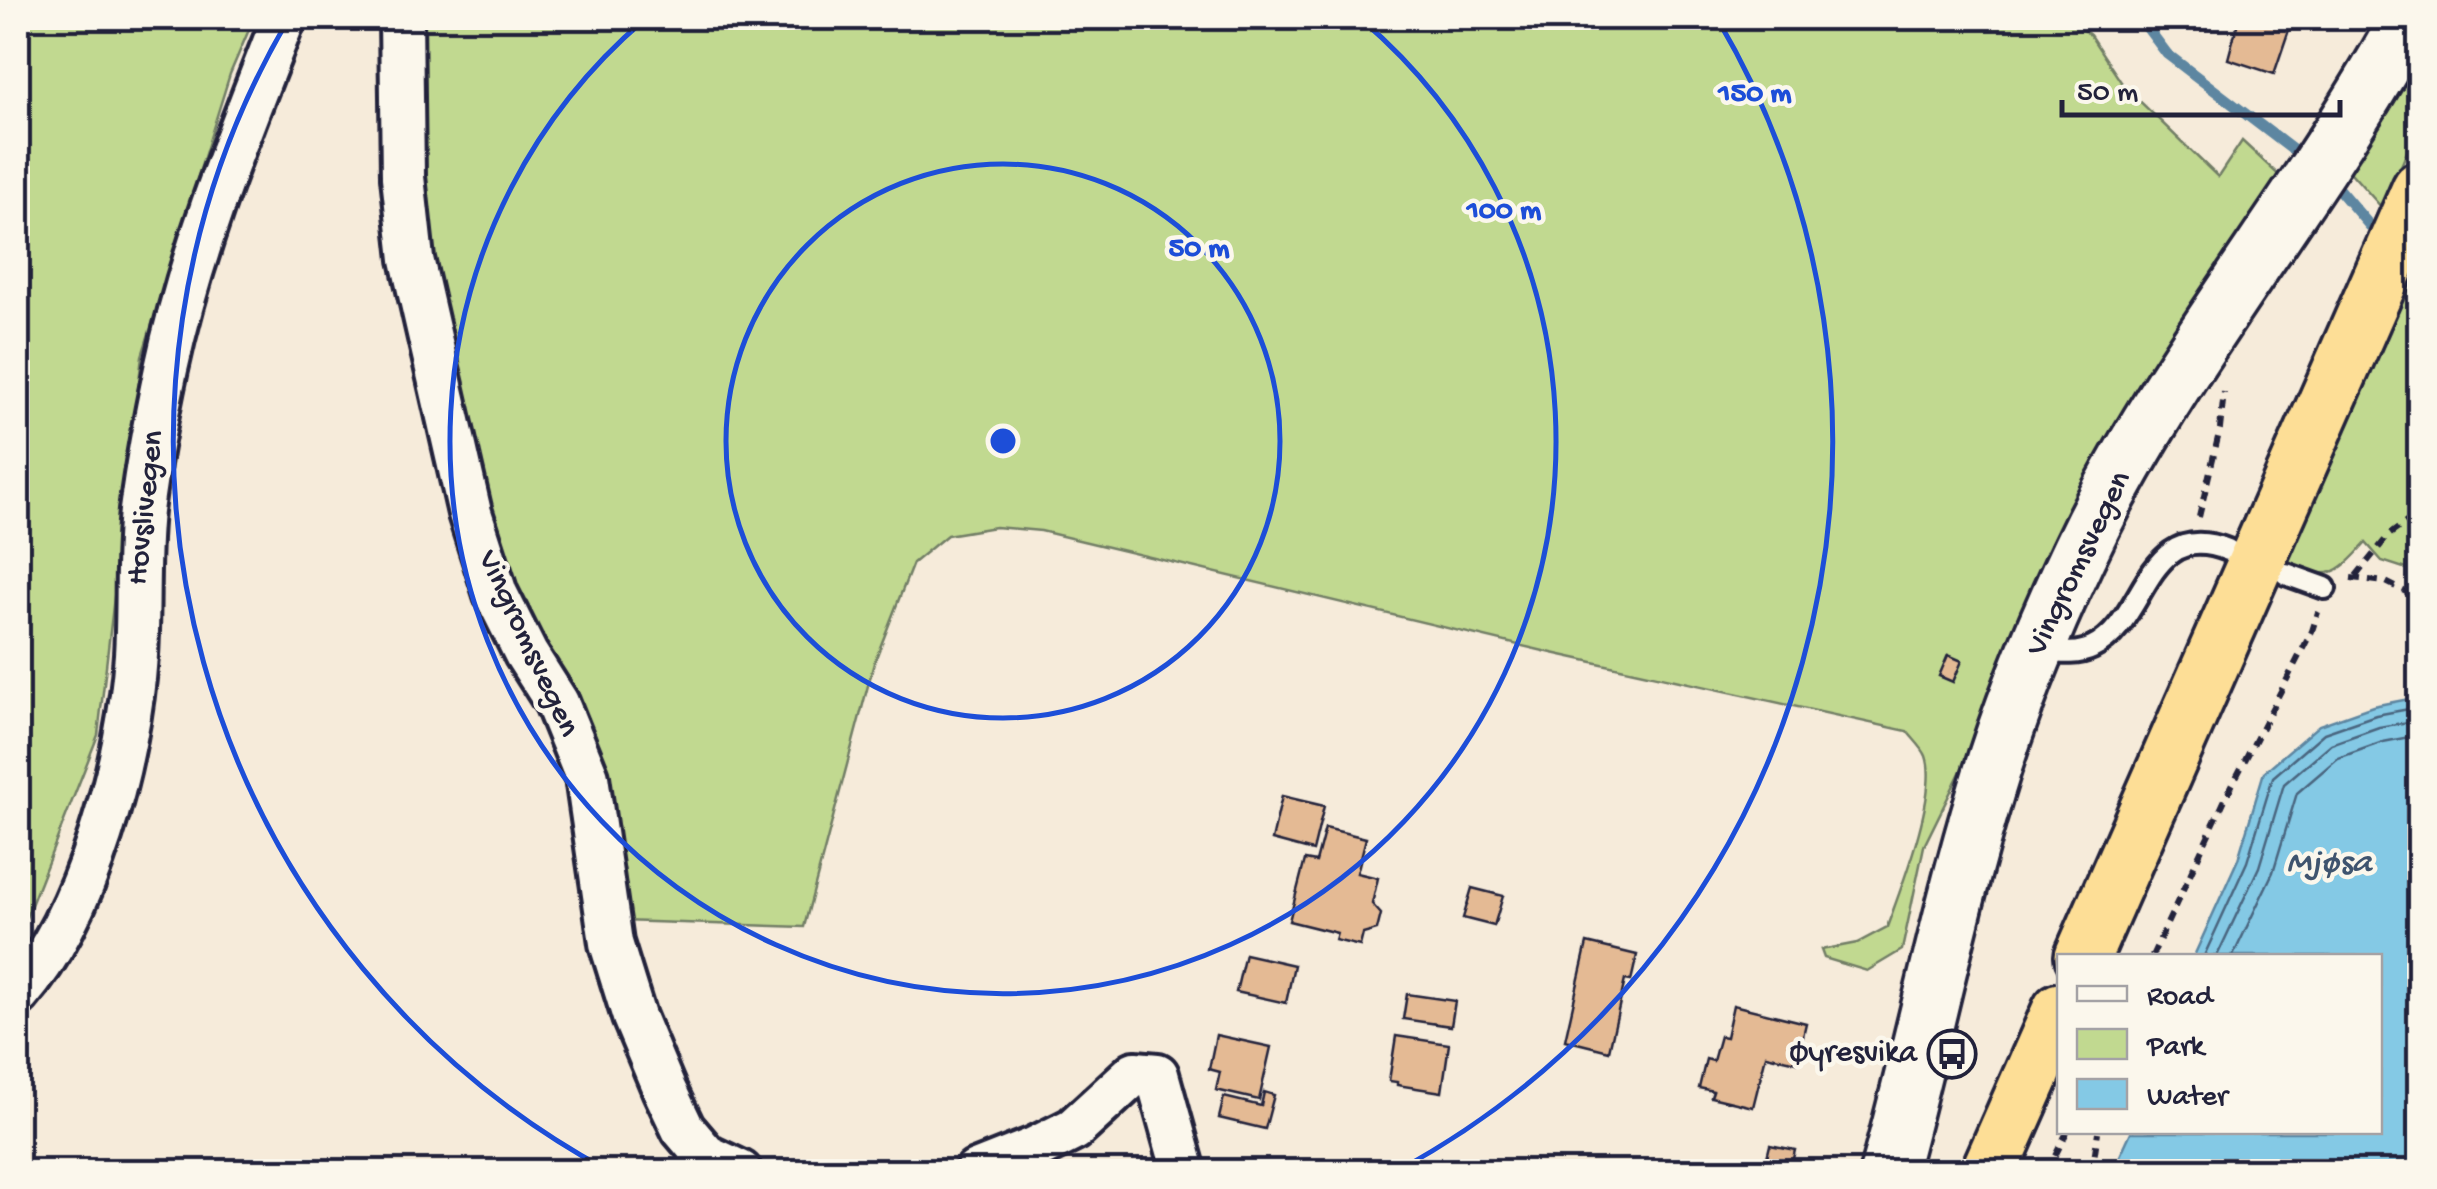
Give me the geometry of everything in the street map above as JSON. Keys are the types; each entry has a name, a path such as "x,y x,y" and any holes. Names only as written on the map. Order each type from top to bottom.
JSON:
{"highway":[{"path":"2085,954 2403,226"},
{"path":"1989,1172 2057,1018"}],"main road":[{"name":"Vingromsvegen","path":"1888,1172 1986,788 2036,651 2094,524 2158,410 2319,166 2409,18"}],"street":[{"name":"Hovslivegen","path":"18,994 71,912 114,782 136,656 142,511 166,369 209,210 284,18"},
{"name":"Vingromsvegen","path":"402,18 403,177 412,259 470,513 496,594 526,654 558,702 587,776 611,943 656,1071 683,1129 706,1156 740,1172"},
{"path":"976,1172 1074,1129 1134,1073 1157,1075 1184,1172"}],"lane":[{"path":"2036,651 2094,648 2175,548 2207,542 2228,550"},
{"path":"2286,574 2325,588"}],"path":[{"path":"2191,542 2211,473 2222,415 2222,359 2212,327"},
{"path":"2355,577 2389,535 2420,512"},
{"path":"2153,954 2227,795 2312,631 2325,588 2355,577 2386,582 2420,599"},
{"path":"2047,1172 2066,1134"},
{"path":"2092,1172 2098,1134"}],"green space":[{"path":"18,18 254,18 230,74 142,356 98,735 18,938"},
{"path":"414,18 2069,18 2090,35 2123,85 2218,177 2242,141 2283,179 1981,730 1924,846 1902,950 1867,971 1824,958 1821,950 1857,943 1887,927 1916,841 1927,793 1926,756 1907,731 1552,653 1041,531 995,527 947,535 913,563 874,663 804,927 621,921 505,587 420,201"},
{"path":"2419,42 2419,123 2383,209 2344,165"},
{"path":"2419,245 2419,573 2382,561 2366,543 2345,564 2329,573 2281,564"}],"water":[{"name":"Mjøsa","path":"2419,697 2419,1171 2113,1171 2130,1134 2382,1134 2382,954 2195,954 2238,859 2264,772 2319,725 2373,706"}],"building":[{"path":"2239,18 2293,18 2274,74 2228,59"},
{"path":"1948,655 1962,661 1953,682 1939,676"},
{"path":"1282,796 1324,806 1313,851 1272,840"},
{"path":"1325,828 1366,838 1357,873 1378,878 1372,904 1381,914 1377,930 1363,934 1360,946 1335,940 1337,933 1289,921 1305,860 1316,862"},
{"path":"1472,888 1503,896 1494,926 1463,918"},
{"path":"1587,943 1637,955 1631,981 1625,980 1609,1051 1565,1040"},
{"path":"1245,954 1294,965 1286,1003 1236,992"},
{"path":"1407,994 1455,1001 1451,1026 1403,1019"},
{"path":"1733,1005 1806,1023 1797,1062 1766,1055 1753,1107 1711,1097 1713,1091 1699,1088 1706,1059 1713,1061 1720,1036 1726,1037"},
{"path":"1216,1035 1271,1047 1259,1100 1216,1090 1220,1072 1209,1069"},
{"path":"1396,1036 1449,1044 1442,1092 1389,1081"},
{"path":"1264,1092 1274,1095 1265,1129 1219,1118 1224,1097 1261,1106"},
{"path":"1770,1145 1795,1150 1790,1172 1764,1170"}],"waterway":[{"path":"2140,18 2167,54 2306,160"},
{"path":"2329,178 2382,240"},
{"path":"2403,266 2420,290"}],"place":[{"name":"Øyresvika","path":"1952,1054"}]}
